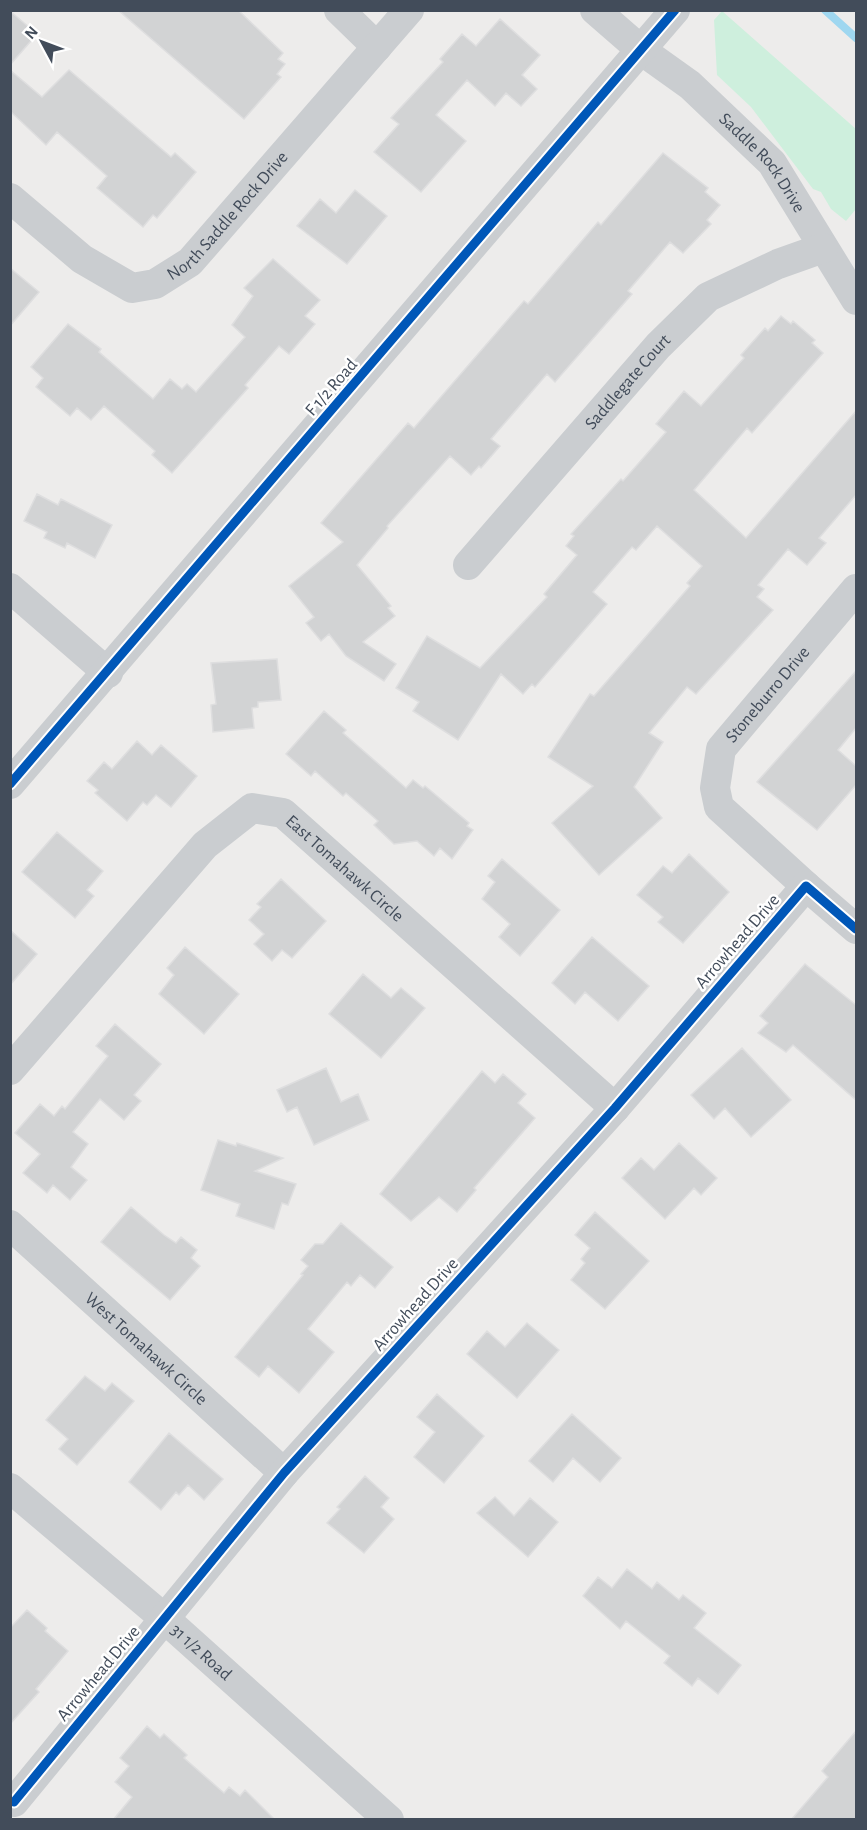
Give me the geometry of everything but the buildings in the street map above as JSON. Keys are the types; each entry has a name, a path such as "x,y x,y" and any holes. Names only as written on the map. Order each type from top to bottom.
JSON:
{"street":[{"path":"339,10 377,47"},
{"name":"North Saddle Rock Drive","path":"10,198 82,259 132,288 155,284 189,262 409,10"},
{"path":"595,10 640,50"},
{"name":"F 1/2 Road","path":"10,784 108,673 675,10"},
{"name":"Saddle Rock Drive","path":"640,50 690,85 772,163 856,300"},
{"name":"Saddlegate Court","path":"468,565 658,346 708,297 778,264 823,248"},
{"path":"10,588 108,673"},
{"name":"Stoneburro Drive","path":"806,886 719,807 715,788 721,749 856,589"},
{"name":"East Tomahawk Circle","path":"10,1070 205,845 252,808 283,813 615,1108"},
{"path":"806,886 856,929"},
{"name":"Arrowhead Drive","path":"20,1807 165,1619 284,1473 615,1108 806,886"},
{"name":"West Tomahawk Circle","path":"10,1225 284,1473"},
{"name":"31 1/2 Road","path":"10,1488 165,1619 389,1820"}],"green space":[{"path":"722,11 856,129 856,209 846,221 831,209 821,192 813,189 751,107 717,75 714,20"}],"waterway":[{"path":"825,10 856,38"}],"cycle path":[{"path":"10,784 675,10"},
{"path":"14,1802 284,1473 615,1108 806,886 856,929"}]}
